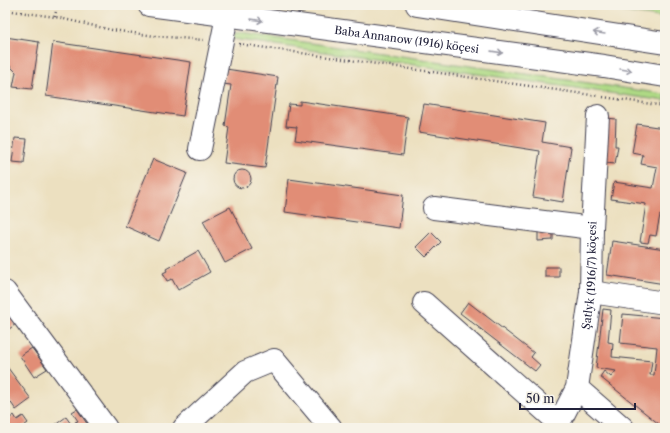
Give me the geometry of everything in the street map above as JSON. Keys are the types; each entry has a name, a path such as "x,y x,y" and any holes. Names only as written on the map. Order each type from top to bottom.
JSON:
{"main road":[{"name":"Baba Annanow (1916) köçesi","path":"149,5 596,65 665,76"},
{"path":"417,5 665,43"},
{"path":"200,149 227,16"},
{"name":"Şatlyk (1916/7) köçesi","path":"556,426 577,388 591,292 592,228 598,116"},
{"path":"434,208 592,228"},
{"path":"5,292 106,428"},
{"path":"591,292 665,303"},
{"path":"424,303 556,426"},
{"path":"184,428 245,372 274,360 331,428"},
{"path":"577,388 623,428"}],"path":[{"path":"55,17 57,5"},
{"path":"652,5 665,7"},
{"path":"5,10 55,17 112,30 155,36 221,42 665,106"}],"green space":[{"path":"577,5 626,5 665,11 665,18"},
{"path":"241,33 665,94 665,101 233,39 235,34"}],"building":[{"path":"5,37 39,42 32,89 13,87 16,72 5,61"},
{"path":"53,42 191,62 183,116 46,96"},
{"path":"226,69 278,77 265,168 224,163 229,127 225,126 231,85 223,84"},
{"path":"300,101 408,117 403,155 295,140 297,127 286,126 289,104 300,105"},
{"path":"424,104 545,123 542,142 571,147 563,202 533,197 540,151 419,132"},
{"path":"607,118 616,119 615,146 618,146 615,164 606,163"},
{"path":"637,124 664,128 663,130 665,131 665,215 660,215 656,236 650,235 648,243 640,242 646,204 611,199 614,182 653,188 657,167 641,164 643,155 632,153"},
{"path":"15,138 27,139 24,163 12,162"},
{"path":"153,159 187,173 159,241 125,226"},
{"path":"242,170 248,173 251,179 248,185 242,188 236,185 233,179 236,173"},
{"path":"289,179 403,195 399,228 285,212"},
{"path":"230,207 252,249 225,263 203,221"},
{"path":"553,225 553,240 538,241 538,226"},
{"path":"431,232 441,242 426,257 416,247"},
{"path":"612,241 665,249 665,284 607,275"},
{"path":"198,251 210,272 178,290 172,279 167,281 163,273 167,271 166,269"},
{"path":"545,267 559,267 559,277 545,277"},
{"path":"468,302 534,353 531,357 540,365 535,371 460,313"},
{"path":"5,308 16,324 5,332"},
{"path":"603,309 611,310 608,342 613,343 612,357 652,361 650,375 654,375 657,347 620,343 623,314 665,318 664,428 600,377 604,371 611,377 616,371 596,368"},
{"path":"32,348 47,369 34,377 20,356"},
{"path":"5,364 31,399 16,410 5,394"},
{"path":"77,409 90,428 80,428 75,422 78,421 72,412"},
{"path":"14,415 17,420 23,416 28,423 21,428 5,428 5,422"},
{"path":"66,417 71,424 65,428 51,428"}]}
